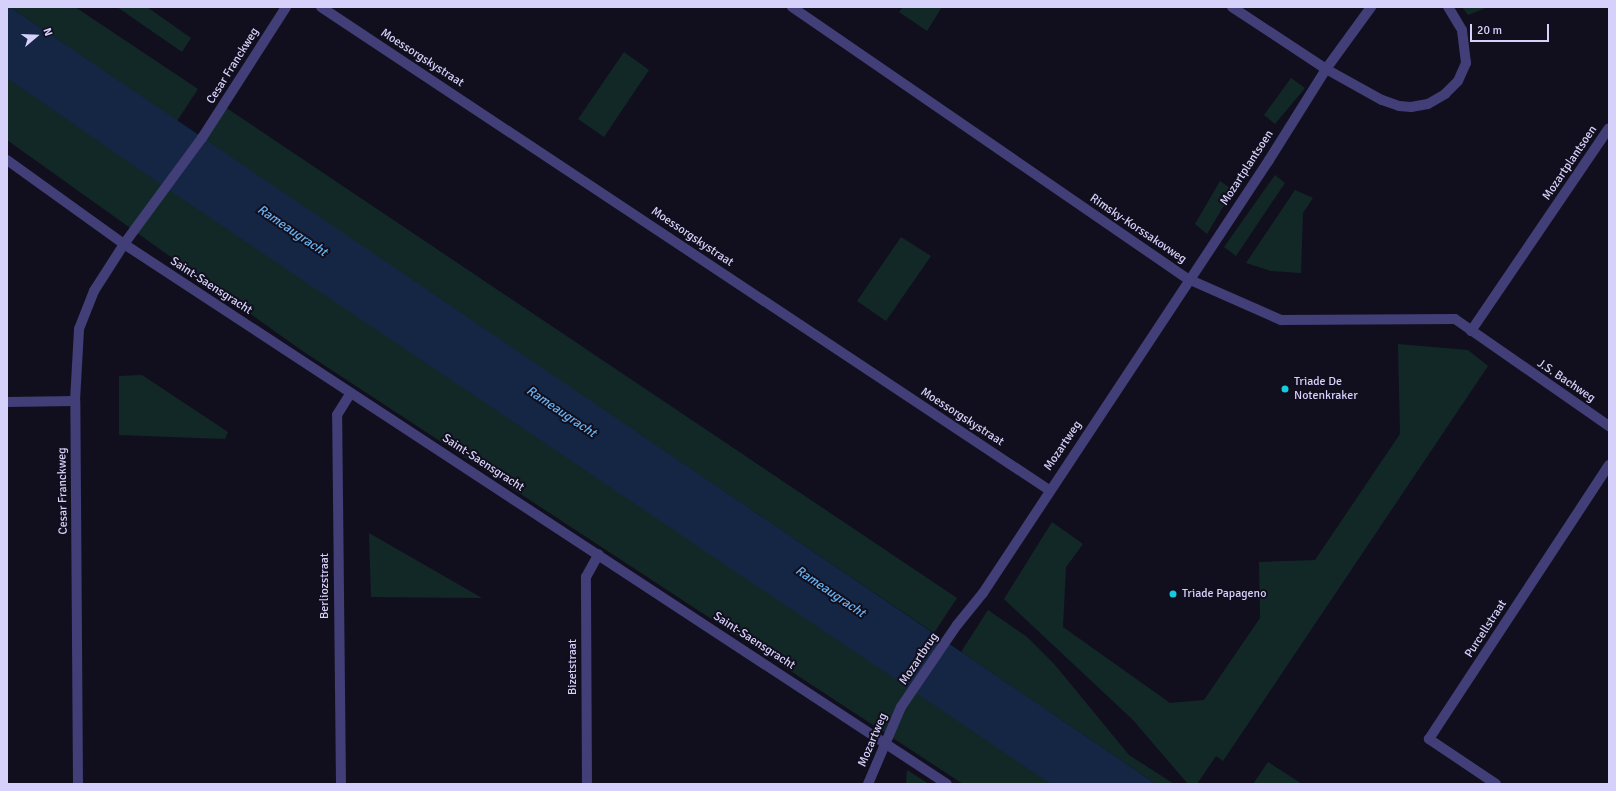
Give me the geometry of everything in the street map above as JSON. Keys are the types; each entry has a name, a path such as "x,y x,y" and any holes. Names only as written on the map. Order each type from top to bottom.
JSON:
{"street":[{"name":"Cesar Franckweg","path":"78,784 75,401 79,329 94,291 124,244 146,218 202,138 286,7"},
{"name":"Moessorgskystraat","path":"321,7 1049,490"},
{"name":"Rimsky-Korssakovweg","path":"792,7 1188,279 1281,320 1455,320 1508,358"},
{"path":"1232,7 1326,69 1399,106 1428,104 1445,94 1458,80 1466,63 1462,30 1448,7"},
{"name":"Mozartplantsoen","path":"1188,279 1326,69 1371,7"},
{"name":"Mozartplantsoen","path":"1471,331 1609,128"},
{"name":"Saint-Saensgracht","path":"7,160 124,244 886,742 947,784"},
{"name":"Mozartweg","path":"957,625 983,593 1188,279"},
{"name":"J.S. Bachweg","path":"1508,358 1609,426"},
{"name":"Berliozstraat","path":"341,784 337,415 351,393"},
{"path":"7,402 75,401"},
{"name":"Purcellstraat","path":"1496,784 1429,739 1609,466"},
{"name":"Bizetstraat","path":"587,784 586,577 599,554"},
{"name":"Mozartbrug","path":"901,707 957,625"},
{"name":"Mozartweg","path":"868,784 901,707"}],"green space":[{"path":"10,7 75,7 198,89 177,121"},
{"path":"117,7 147,7 191,38 182,52"},
{"path":"903,7 942,7 927,31 899,12"},
{"path":"1462,7 1488,7 1468,15"},
{"path":"624,52 649,70 604,137 578,119"},
{"path":"7,77 1054,784 963,784 301,350 7,140"},
{"path":"1291,78 1305,88 1275,124 1264,115"},
{"path":"225,107 957,598 934,633 203,140"},
{"path":"1275,175 1285,183 1236,256 1224,247"},
{"path":"1220,181 1233,190 1207,234 1195,224"},
{"path":"1295,190 1313,198 1303,213 1301,273 1271,271 1246,263"},
{"path":"901,237 931,256 886,321 857,301"},
{"path":"1398,344 1468,350 1488,366 1223,761 1216,756 1197,784 1188,784 1133,720 1004,599 1052,522 1083,544 1066,567 1063,627 1170,703 1204,700 1260,618 1259,562 1315,560 1400,434"},
{"path":"142,375 228,432 225,439 119,435 119,376"},
{"path":"369,533 482,598 371,597"},
{"path":"988,610 1027,637 1055,665 1129,755 1174,784 1156,784 961,652"},
{"path":"1268,762 1302,784 1253,784"},
{"path":"907,770 929,784 906,784"}],"water":[{"name":"Rameaugracht","path":"7,7 10,7 1156,784 1051,784 169,190 7,78"}],"place":[{"name":"Triade De Notenkraker","path":"1285,389"},
{"name":"Triade Papageno","path":"1173,594"}]}
